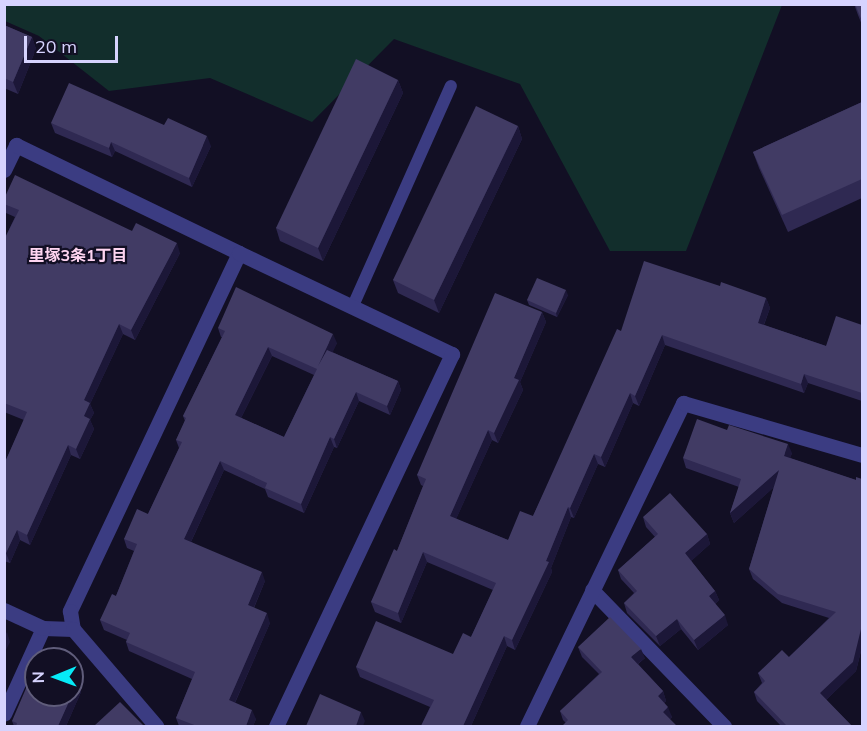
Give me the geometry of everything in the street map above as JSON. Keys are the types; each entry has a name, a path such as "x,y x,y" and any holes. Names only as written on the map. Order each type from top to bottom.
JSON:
{"street":[{"path":"4,170 16,145 452,354 276,726"},
{"path":"156,726 73,629 70,610 239,253"},
{"path":"527,726 683,403 862,455"},
{"path":"592,590 724,726"},
{"path":"4,609 43,628 73,629"},
{"path":"4,714 43,628"}],"lane":[{"path":"352,308 451,86"}],"green space":[{"path":"4,5 782,5 686,251 610,251 520,84 394,39 312,122 210,78 109,91 39,36 5,21"}],"building":[{"path":"855,4 862,4 862,21"},
{"path":"4,25 32,37 13,82 4,78"},
{"path":"356,59 398,80 318,248 276,228"},
{"path":"69,83 164,125 168,118 207,136 189,178 111,142 109,148 51,123"},
{"path":"862,102 862,179 782,215 753,152"},
{"path":"476,106 518,126 434,300 393,280"},
{"path":"15,175 132,231 136,223 177,243 131,330 119,324 84,400 90,403 84,416 90,419 76,449 68,445 27,535 17,530 6,553 4,552 4,459 6,460 27,412 4,403 4,240 19,210 4,204 4,199"},
{"path":"644,261 720,286 721,282 766,298 758,323 826,346 836,316 862,325 862,393 804,374 801,384 662,335 635,396 630,393 601,457 594,454 570,508 568,507 546,561 549,562 512,640 504,636 463,726 421,726 434,700 356,667 376,621 453,654 463,633 471,637 496,583 423,552 398,613 371,602 394,549 397,551 426,479 417,475 495,293 542,312 514,378 519,380 494,433 488,430 450,516 508,540 520,511 533,516 617,329 621,331"},
{"path":"537,278 566,290 556,313 527,300"},
{"path":"236,287 333,334 318,366 327,350 398,381 387,406 356,392 334,439 330,437 301,504 265,488 267,483 220,461 184,539 262,572 248,605 267,613 229,700 252,710 246,726 197,726 176,718 195,672 126,642 130,633 100,620 112,594 116,596 137,544 124,539 137,509 148,514 182,442 176,440 186,418 183,416 225,331 218,328","holes":["268,347 317,369 284,437 235,415"]},
{"path":"697,419 727,430 729,425 788,444 784,456 856,480 856,477 862,479 862,625 853,662 820,693 852,726 787,726 754,692 765,681 758,673 782,650 789,657 836,612 778,594 749,569 779,470 730,513 741,479 683,458"},
{"path":"670,493 707,534 685,553 715,591 709,596 725,615 694,640 677,619 656,636 624,603 637,591 618,570 658,534 643,517"},
{"path":"610,617 641,649 631,657 663,691 658,696 668,707 663,712 677,726 562,726 568,720 560,711 602,672 578,647"},
{"path":"24,693 24,707 67,707 58,726 16,726 17,723 12,721"},
{"path":"320,694 361,712 356,726 306,726"},
{"path":"120,702 144,726 94,726"}],"district":[{"name":"里塚3条1丁目","path":"78,255"}]}
